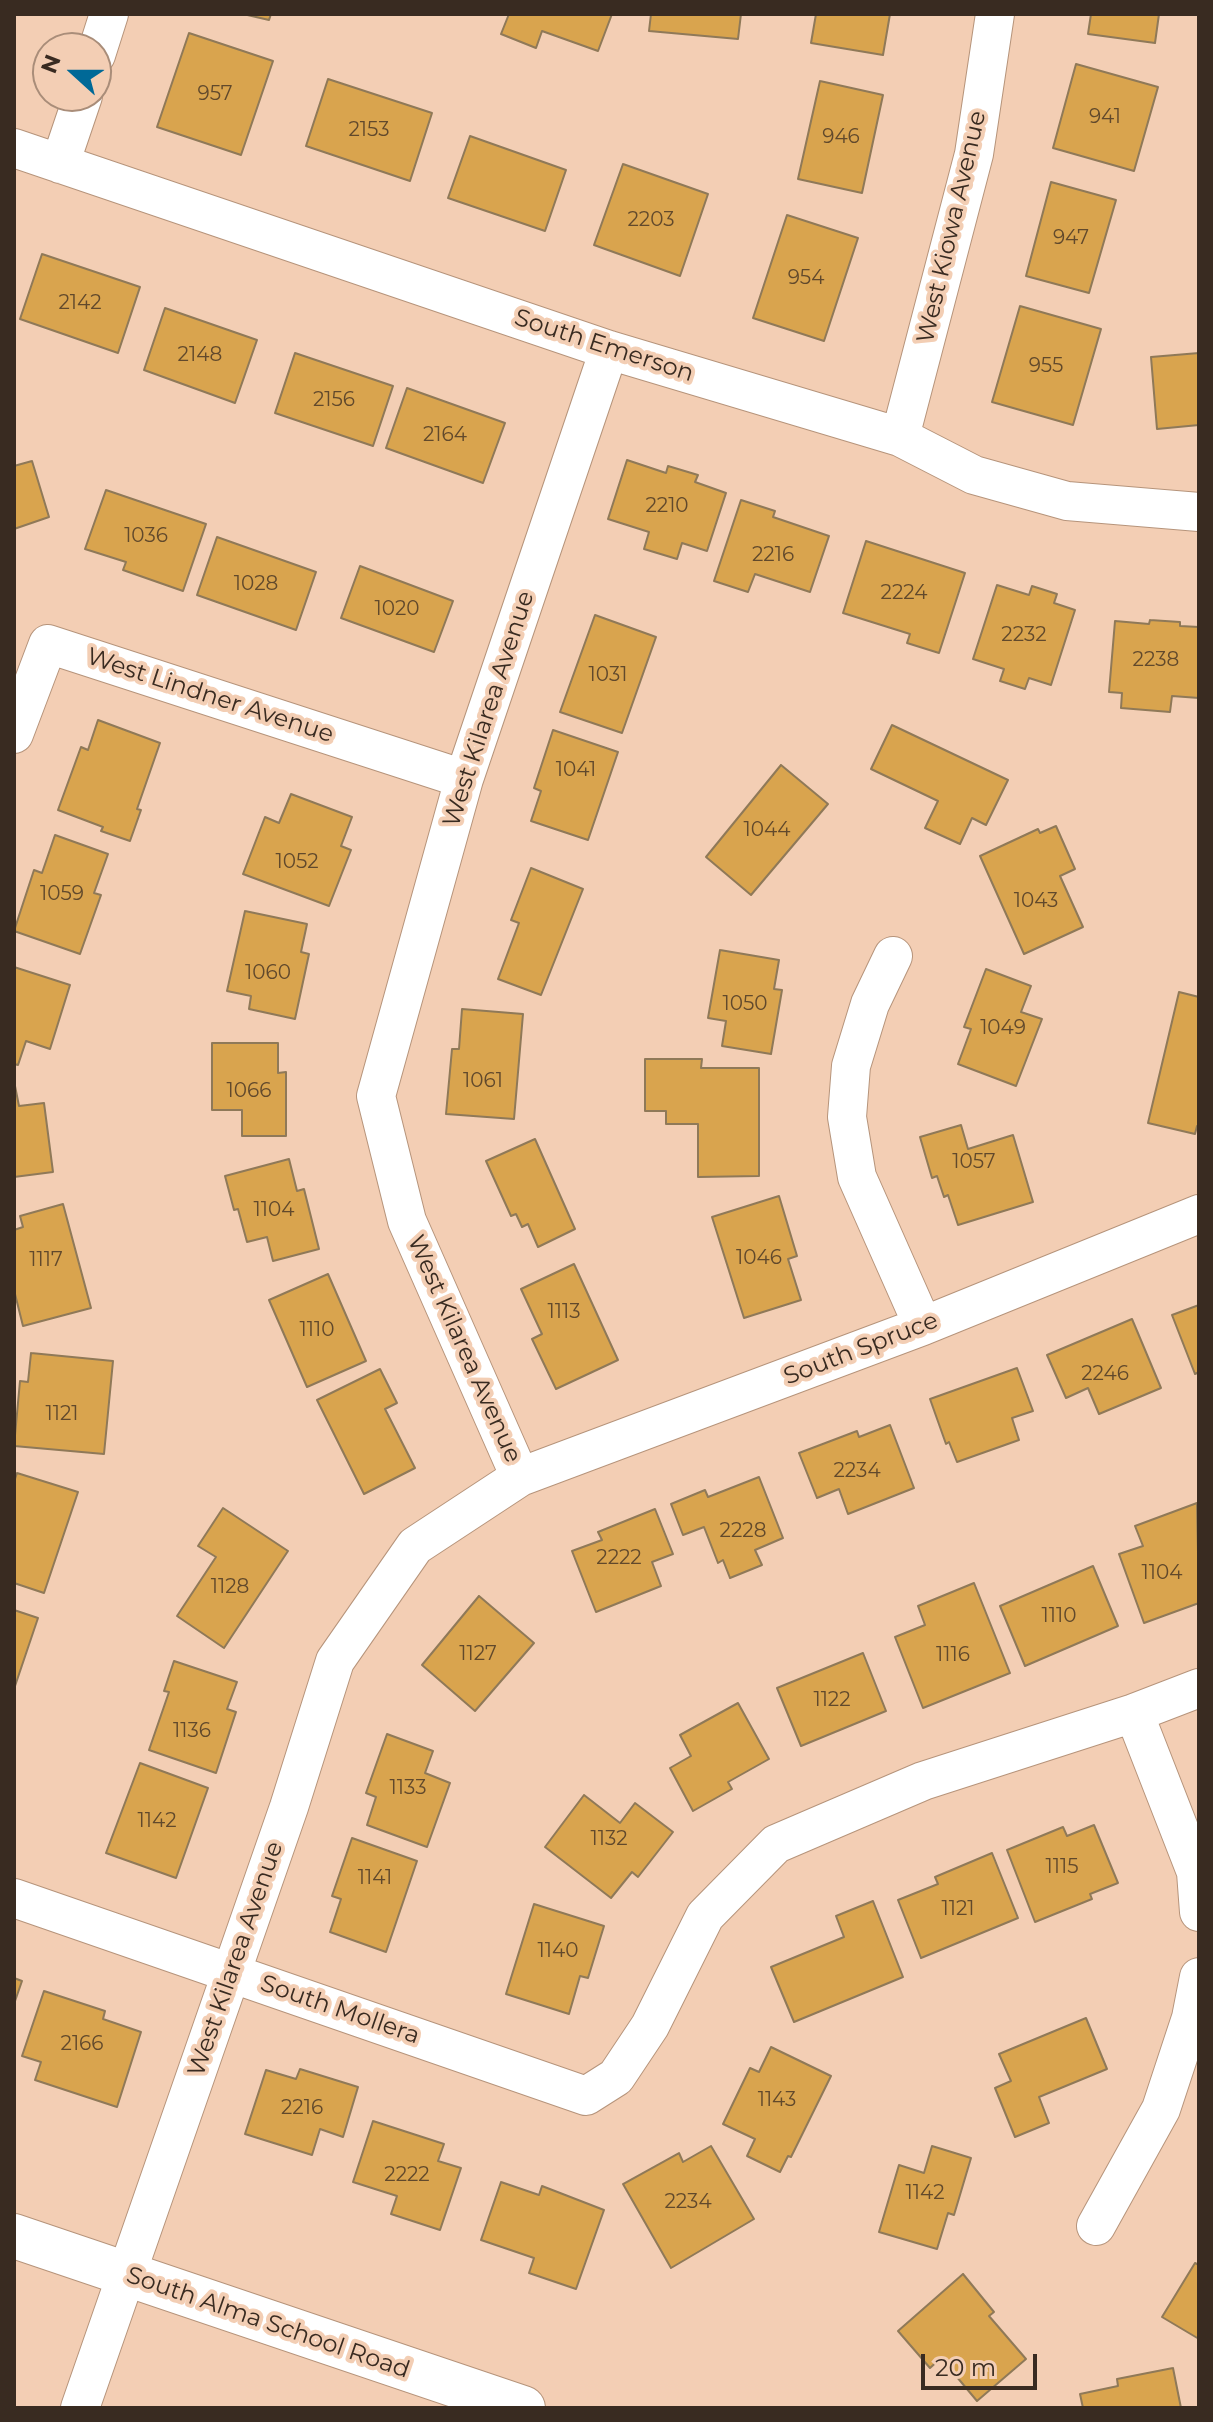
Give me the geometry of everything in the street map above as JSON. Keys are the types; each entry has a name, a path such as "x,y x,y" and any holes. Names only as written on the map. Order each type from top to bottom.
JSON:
{"main road":[{"name":"South Alma School Road","path":"14,2236 523,2408"}],"street":[{"name":"West Kiowa Avenue","path":"900,437 974,154 995,14"},
{"path":"60,164 78,112"},
{"name":"South Emerson","path":"14,148 609,350 900,437 974,475 1067,501 1199,512"},
{"name":"West Kilarea Avenue","path":"80,2408 289,1807 335,1661 415,1546 520,1477 407,1221 376,1096 464,779 609,350"},
{"name":"West Lindner Avenue","path":"14,734 48,644 464,779"},
{"path":"893,956 870,1004 851,1066 847,1117 857,1177 923,1326"},
{"name":"South Spruce","path":"520,1477 923,1326 1199,1214"},
{"path":"1199,1688 1134,1713 1196,1872 1199,1912"},
{"name":"South Mollera","path":"14,1898 586,2096 616,2077 650,2026 705,1916 776,1844 923,1781 1134,1713"},
{"path":"1096,2226 1161,2109 1191,2018 1199,1977"}],"building":[{"path":"243,14 271,14 269,20"},
{"path":"509,14 612,14 598,51 542,31 536,48 501,34"},
{"path":"651,14 741,14 738,39 649,31"},
{"path":"816,14 890,14 883,55 811,43"},
{"path":"1091,14 1159,14 1155,43 1088,34"},
{"path":"189,33 273,61 241,155 157,127"},
{"path":"1076,64 1158,87 1134,171 1053,148"},
{"path":"328,79 432,113 410,181 306,146"},
{"path":"820,81 883,95 862,193 798,179"},
{"path":"470,136 566,170 545,231 448,198"},
{"path":"623,164 708,194 680,276 594,245"},
{"path":"1051,182 1116,200 1089,293 1026,276"},
{"path":"787,215 858,238 824,341 753,318"},
{"path":"42,254 140,287 118,353 20,319"},
{"path":"1020,306 1101,329 1073,425 992,402"},
{"path":"165,308 257,340 235,403 144,370"},
{"path":"295,353 393,386 373,446 275,413"},
{"path":"1199,353 1199,425 1157,429 1151,357"},
{"path":"407,388 505,423 483,483 386,448"},
{"path":"627,460 666,473 668,466 698,475 695,482 726,493 707,551 682,543 677,559 644,549 649,532 608,519"},
{"path":"32,461 49,517 14,529 14,466"},
{"path":"106,490 206,524 183,591 123,570 126,562 85,549"},
{"path":"741,500 775,511 773,517 829,536 810,592 755,574 748,592 714,581"},
{"path":"217,537 316,572 296,630 197,595"},
{"path":"866,541 965,573 939,653 907,643 910,634 843,613"},
{"path":"360,566 453,601 434,652 341,618"},
{"path":"997,585 1029,595 1032,586 1057,594 1054,603 1075,610 1051,685 1029,678 1025,689 1000,681 1004,669 973,659"},
{"path":"595,615 656,637 622,733 560,712"},
{"path":"1150,620 1199,627 1199,698 1172,696 1170,712 1121,708 1122,693 1109,692 1115,621 1149,624"},
{"path":"98,720 160,743 137,809 141,810 130,841 58,810 81,747 88,750"},
{"path":"892,725 1008,780 986,825 972,818 960,844 925,828 938,801 871,769"},
{"path":"553,730 618,752 588,840 531,821 541,791 534,788"},
{"path":"781,765 828,804 751,895 706,857"},
{"path":"291,794 352,817 341,846 351,850 329,906 243,874 265,817 279,823"},
{"path":"1056,826 1075,869 1060,876 1083,927 1024,954 980,856 1038,829 1040,833"},
{"path":"55,835 108,854 94,893 101,895 80,954 14,931 34,870 42,873"},
{"path":"531,868 583,889 541,995 498,979 519,923 511,920"},
{"path":"245,911 307,924 301,952 309,954 295,1019 249,1009 251,996 227,991"},
{"path":"720,950 779,960 774,989 782,990 771,1054 722,1046 726,1021 708,1018"},
{"path":"14,967 70,985 50,1049 26,1041 18,1065 14,1064"},
{"path":"986,969 1031,986 1021,1012 1042,1019 1016,1086 958,1064 971,1029 964,1027"},
{"path":"1179,992 1199,997 1199,1127 1195,1134 1148,1123"},
{"path":"462,1009 523,1014 514,1119 446,1114 452,1049 459,1049"},
{"path":"212,1043 278,1043 278,1073 286,1072 286,1136 242,1136 242,1110 212,1110"},
{"path":"645,1059 702,1059 701,1068 759,1068 759,1176 698,1177 698,1124 666,1124 666,1111 645,1111"},
{"path":"14,1081 19,1106 44,1103 53,1172 14,1177"},
{"path":"961,1125 968,1149 1013,1135 1033,1202 958,1225 948,1195 944,1197 937,1176 932,1178 920,1137"},
{"path":"535,1139 575,1229 538,1247 528,1224 522,1227 516,1214 511,1216 486,1161"},
{"path":"289,1159 297,1191 304,1189 319,1249 273,1261 267,1237 247,1242 225,1176"},
{"path":"779,1196 797,1256 788,1259 801,1300 744,1318 712,1217"},
{"path":"63,1204 91,1308 23,1326 14,1290 14,1230 23,1227 20,1216"},
{"path":"574,1264 618,1360 556,1389 532,1339 542,1334 521,1289"},
{"path":"328,1274 366,1361 307,1387 269,1300"},
{"path":"1199,1305 1199,1372 1195,1374 1172,1315"},
{"path":"1132,1319 1161,1388 1099,1414 1088,1388 1066,1398 1047,1355"},
{"path":"31,1353 113,1361 104,1454 14,1446 20,1381 28,1382"},
{"path":"1017,1368 1033,1411 1012,1418 1019,1440 957,1462 949,1442 946,1444 930,1399"},
{"path":"380,1369 397,1403 385,1409 415,1468 364,1494 317,1400"},
{"path":"890,1425 914,1488 848,1514 839,1489 817,1498 799,1453 857,1431 859,1437"},
{"path":"17,1473 78,1492 44,1593 14,1583 14,1482"},
{"path":"759,1477 783,1538 755,1550 762,1565 730,1578 723,1560 718,1563 704,1527 683,1535 671,1504 705,1490 708,1497"},
{"path":"1197,1503 1199,1603 1144,1623 1119,1554 1143,1546 1135,1526"},
{"path":"223,1508 288,1551 224,1648 177,1616 216,1557 198,1546"},
{"path":"655,1509 673,1554 652,1562 661,1586 596,1612 572,1551 602,1540 598,1532"},
{"path":"1093,1566 1118,1626 1025,1666 1000,1606"},
{"path":"974,1583 1010,1673 923,1708 895,1637 925,1625 918,1606"},
{"path":"479,1596 534,1643 475,1711 422,1665"},
{"path":"14,1610 38,1618 14,1689"},
{"path":"863,1653 886,1711 801,1746 777,1688"},
{"path":"174,1661 237,1682 227,1709 236,1712 216,1773 149,1750 169,1692 164,1691"},
{"path":"738,1703 769,1759 728,1782 732,1789 693,1811 670,1768 691,1756 680,1735"},
{"path":"387,1734 433,1751 425,1773 450,1783 427,1847 367,1825 376,1797 366,1793"},
{"path":"140,1763 208,1788 176,1878 106,1853"},
{"path":"584,1795 620,1823 635,1803 673,1832 638,1877 632,1872 611,1898 545,1847"},
{"path":"1094,1825 1118,1883 1090,1894 1092,1899 1035,1922 1007,1850 1063,1827 1067,1836"},
{"path":"352,1838 417,1861 386,1952 330,1932 341,1899 332,1896"},
{"path":"992,1853 1018,1918 921,1958 898,1900 938,1884 935,1877"},
{"path":"873,1901 903,1977 794,2022 771,1967 844,1937 836,1916"},
{"path":"534,1904 604,1926 588,1978 580,1976 569,2014 506,1994"},
{"path":"14,1978 22,1981 14,2004"},
{"path":"44,1991 105,2011 103,2019 141,2032 117,2107 35,2080 41,2062 22,2056"},
{"path":"1086,2018 1107,2069 1039,2097 1049,2123 1015,2137 995,2088 1011,2081 999,2054"},
{"path":"771,2047 831,2076 791,2157 788,2156 780,2172 747,2156 755,2139 723,2124 750,2068 759,2072"},
{"path":"300,2069 358,2087 343,2137 320,2129 312,2155 245,2134 266,2070 296,2079"},
{"path":"373,2121 444,2144 438,2161 461,2168 440,2230 391,2214 397,2196 353,2182"},
{"path":"711,2146 754,2219 671,2268 623,2184 679,2153 683,2162"},
{"path":"932,2146 971,2158 954,2215 948,2213 937,2249 879,2232 899,2165 924,2173"},
{"path":"501,2182 539,2195 542,2186 604,2210 576,2289 529,2273 534,2258 481,2240"},
{"path":"1195,2263 1199,2265 1199,2339 1162,2317"},
{"path":"963,2274 994,2312 989,2316 1026,2359 977,2401 941,2358 930,2368 898,2331"},
{"path":"1173,2368 1181,2408 1083,2408 1080,2394 1118,2386 1117,2379"}]}
